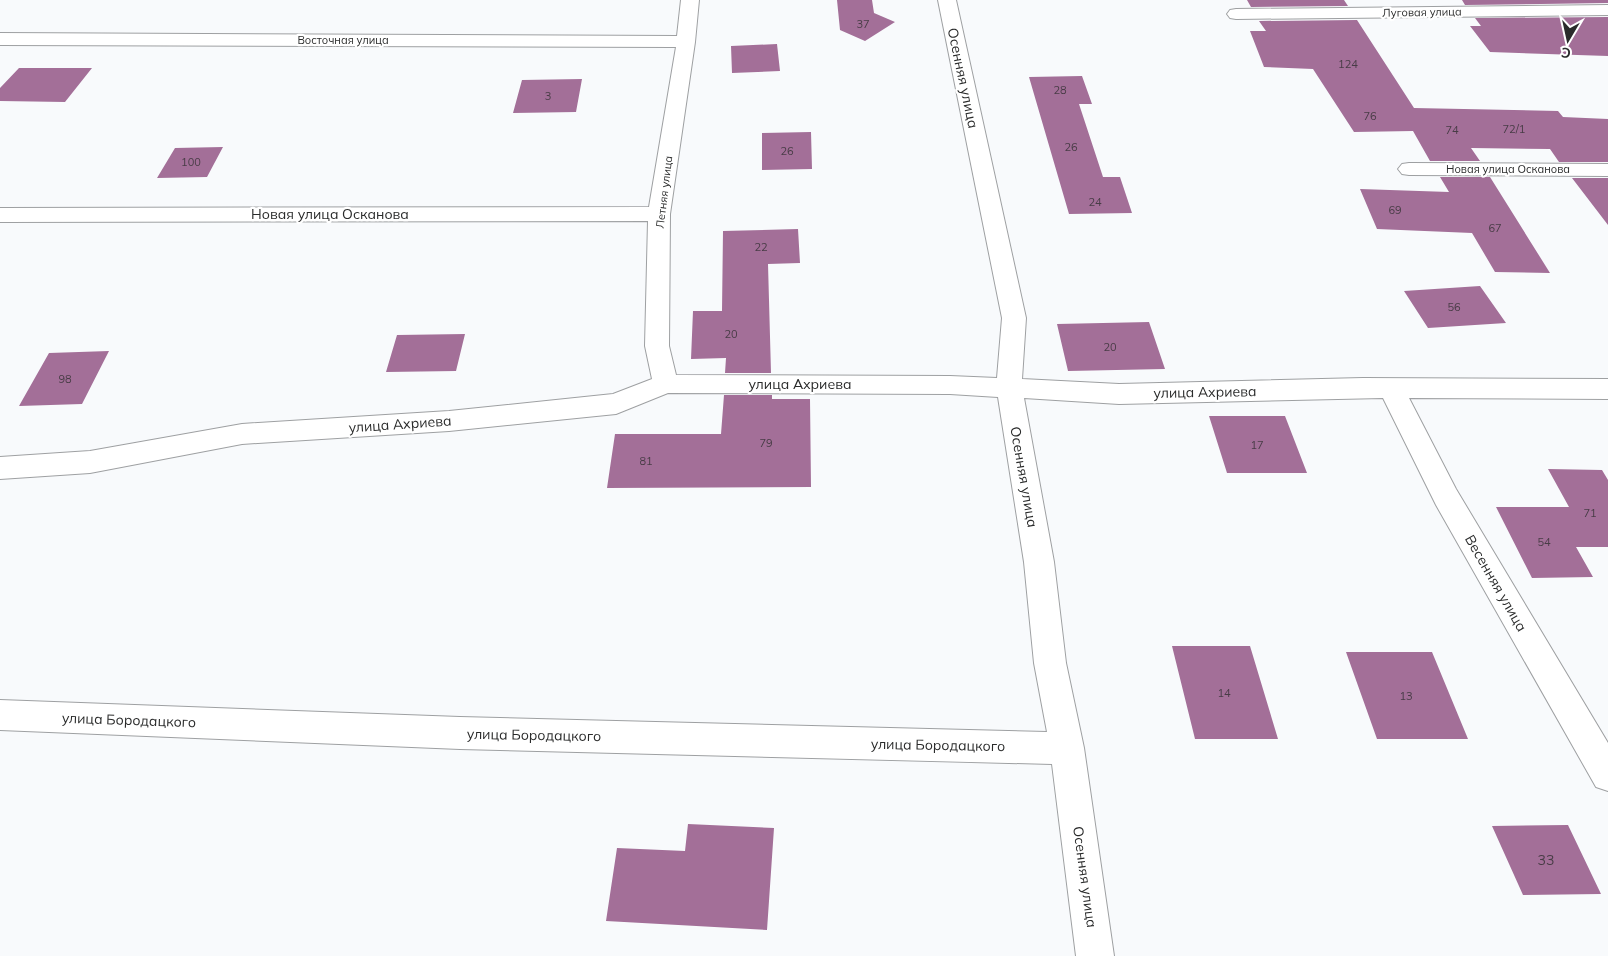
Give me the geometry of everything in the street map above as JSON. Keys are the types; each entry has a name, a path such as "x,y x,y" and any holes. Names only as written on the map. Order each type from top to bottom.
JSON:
{"street":[{"name":"Летняя улица","path":"666,384 657,346 659,214 686,42 690,0"},
{"name":"Осенняя улица","path":"947,0 1014,318 1009,387 1038,562 1050,663 1067,748 1095,956"},
{"name":"Луговая улица","path":"1236,14 1608,10"},
{"name":"Восточная улица","path":"0,39 686,42"},
{"name":"Новая улица Осканова","path":"1408,169 1608,170"},
{"name":"Новая улица Осканова","path":"0,215 659,214"},
{"name":"улица Ахриева","path":"0,468 90,462 242,434 449,421 616,404 666,384 1009,387 1119,394 1391,388 1608,390"},
{"name":"Весенняя улица","path":"1391,388 1446,497 1608,775"},
{"name":"улица Бородацкого","path":"0,715 460,733 1067,748"}],"building":[{"path":"837,0 872,0 874,13 895,22 865,41 840,30"},
{"path":"1247,0 1344,0 1348,6 1251,7"},
{"path":"1462,0 1608,0 1608,3 1465,5"},
{"path":"1608,17 1608,56 1490,52 1470,26 1481,26 1475,18"},
{"path":"1357,20 1414,108 1558,111 1563,117 1608,119 1608,162 1559,162 1550,149 1471,148 1480,161 1430,161 1413,131 1354,132 1313,69 1264,67 1250,31 1266,31 1259,21"},
{"path":"777,44 780,71 732,73 731,46"},
{"path":"19,68 92,68 65,102 0,101 0,88"},
{"path":"1082,76 1092,104 1079,104 1103,177 1120,177 1132,213 1069,214 1029,77"},
{"path":"582,79 576,112 513,113 522,80"},
{"path":"811,132 812,169 762,170 762,133"},
{"path":"223,147 207,177 157,178 175,148"},
{"path":"1440,177 1490,177 1550,273 1495,272 1472,233 1377,229 1360,189 1449,192"},
{"path":"1572,178 1608,178 1608,225"},
{"path":"798,229 800,263 768,264 771,373 725,373 726,358 691,359 693,311 722,311 723,231"},
{"path":"1480,286 1506,323 1428,328 1404,291"},
{"path":"1149,322 1165,369 1068,371 1057,324"},
{"path":"465,334 456,371 386,372 397,335"},
{"path":"109,351 82,404 19,406 49,353"},
{"path":"724,395 772,395 772,399 810,399 811,487 607,488 615,434 721,434"},
{"path":"1209,416 1285,416 1307,473 1227,473"},
{"path":"1548,469 1602,470 1608,480 1608,547 1576,547 1593,577 1532,578 1496,507 1569,507"},
{"path":"1172,646 1250,646 1278,739 1195,739"},
{"path":"1346,652 1432,652 1468,739 1377,739"},
{"path":"688,824 774,828 767,930 606,921 617,848 685,851"},
{"path":"1568,825 1601,894 1523,895 1492,826"}]}
